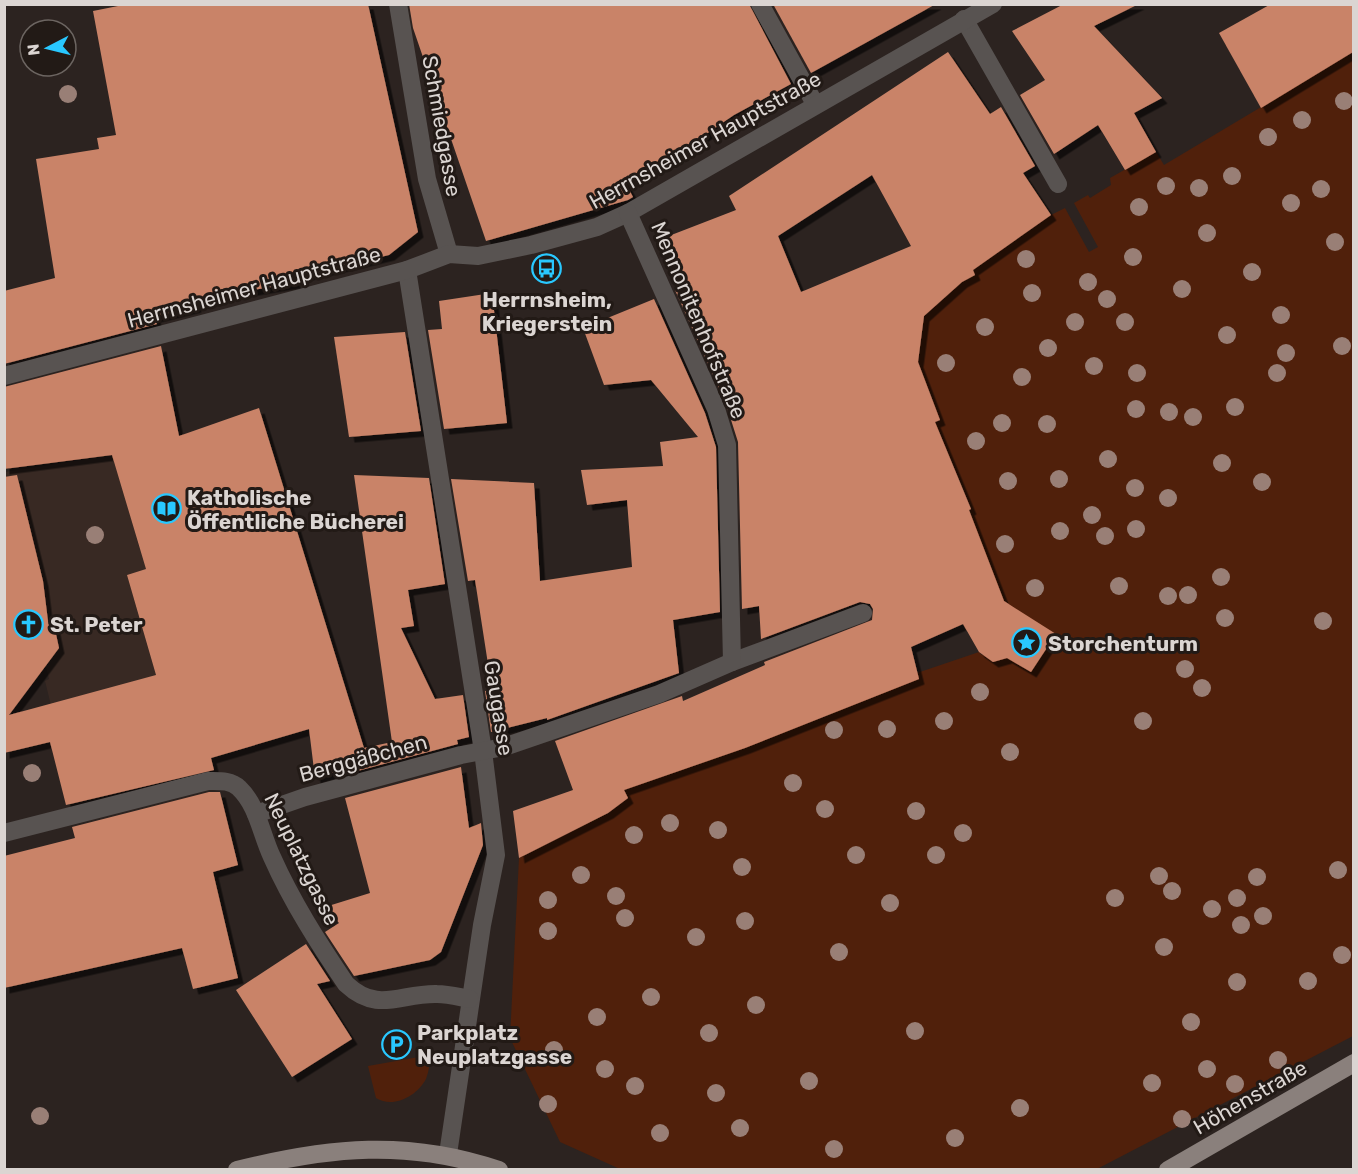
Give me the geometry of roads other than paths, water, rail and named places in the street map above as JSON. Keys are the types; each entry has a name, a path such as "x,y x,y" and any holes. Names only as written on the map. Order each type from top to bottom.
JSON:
{"main road":[{"name":"Höhenstraße","path":"1168,1170 1353,1063"},
{"path":"237,1170 294,1155 343,1150 395,1149 448,1154 499,1170"}],"street":[{"name":"Schmiedgasse","path":"398,4 427,179 448,254"},
{"path":"760,4 815,104"},
{"name":"Herrnsheimer Hauptstraße","path":"4,376 407,270 448,254 478,256 531,245 597,227 628,213 993,4"},
{"path":"964,19 1058,184"},
{"name":"Mennonitenhofstraße","path":"628,213 716,409 727,445 732,662"},
{"name":"Gaugasse","path":"407,270 483,751 496,855 470,999 448,1154"},
{"path":"483,751 504,747 659,694 732,662 863,613"},
{"name":"Berggäßchen","path":"256,814 316,794 483,751"},
{"name":"Neuplatzgasse","path":"4,833 208,781 236,785 249,800 271,856 297,906 346,984 368,1000 381,1001 435,993 470,999"}],"place":[{"name":"Herrnsheim, Kriegerstein","path":"547,268"},
{"name":"Katholische Öffentliche Bücherei","path":"166,509"},
{"name":"St. Peter","path":"29,624"},
{"name":"Storchenturm","path":"1027,643"},
{"name":"Parkplatz Neuplatzgasse","path":"396,1044"}]}
